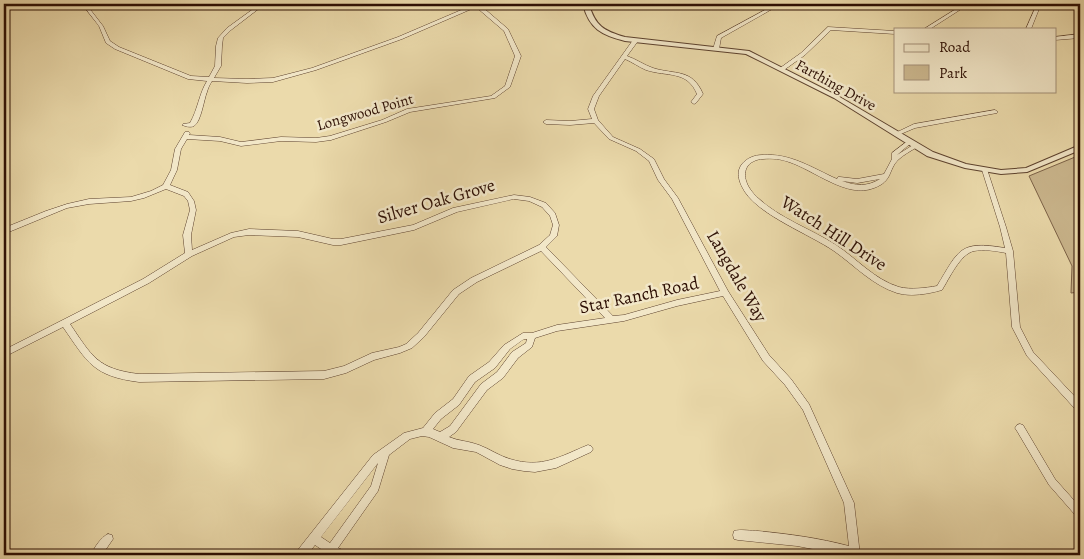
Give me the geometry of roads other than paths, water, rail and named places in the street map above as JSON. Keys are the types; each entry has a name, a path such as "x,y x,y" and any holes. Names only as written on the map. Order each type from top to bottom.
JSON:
{"street":[{"path":"84,4 101,26 108,42 117,48 180,75 211,80 256,81 299,74 400,38 477,4"},
{"path":"4,232 67,206 87,202 139,199 166,186 174,170 178,149 189,125 198,114 204,91 220,61 218,46 221,38 234,25 262,5 292,4"},
{"name":"Longwood Point","path":"185,136 220,138 241,144 281,138 324,139 384,121 409,110 493,97 507,88 518,56 506,30 477,4"},
{"name":"Farthing Drive","path":"586,4 588,16 596,26 608,33 635,41 747,52 836,97 912,144 946,161 1001,172 1027,170 1080,147"},
{"path":"716,49 718,37 779,4"},
{"path":"928,28 967,4"},
{"path":"1028,28 1039,4"},
{"path":"782,69 803,54 830,28 894,33"},
{"path":"1056,39 1080,36"},
{"path":"546,122 570,123 595,120 591,109 592,103 635,41"},
{"path":"625,57 651,69 673,72 691,79 696,84 700,94 694,102"},
{"path":"896,134 914,126 995,112"},
{"name":"Langdale Way","path":"595,120 612,138 638,150 652,160 661,180 675,198 725,293 766,358 788,382 806,407 848,502 855,554"},
{"name":"Watch Hill Drive","path":"912,144 895,159 884,179 878,184 862,187 844,186 793,160 769,156 757,157 748,161 741,175 743,184 758,201 836,249 882,282 897,290 912,292 939,288 963,250 972,247 986,247 1009,252"},
{"path":"985,170 1004,227 1009,252 1016,327 1030,354 1080,408"},
{"path":"166,186 186,194 191,201 193,210 187,235 189,254"},
{"name":"Silver Oak Grove","path":"4,354 159,274 189,254 233,235 249,232 307,235 333,242 350,240 423,224 455,210 514,197 538,202 553,215 556,230 549,242 464,286 448,300 422,335 408,346 324,375 139,378 116,376 94,364 65,323"},
{"path":"542,247 612,320"},
{"name":"Star Ranch Road","path":"425,432 438,416 456,402 472,379 492,365 508,347 523,336 532,336 556,328 612,320 676,303 725,293"},
{"path":"441,437 453,429 469,410 484,387 500,375 515,356 529,345 532,336"},
{"path":"456,402 469,410"},
{"path":"1020,428 1052,482 1080,514"},
{"path":"328,552 375,488 385,454 395,442 406,436 425,432 441,437 451,443 476,448 501,461 527,467 562,463 588,449"},
{"path":"301,555 376,458 385,454"},
{"path":"738,535 786,538 818,543 855,554"},
{"path":"96,555 108,539"},
{"path":"314,539 328,552 341,555"}]}
